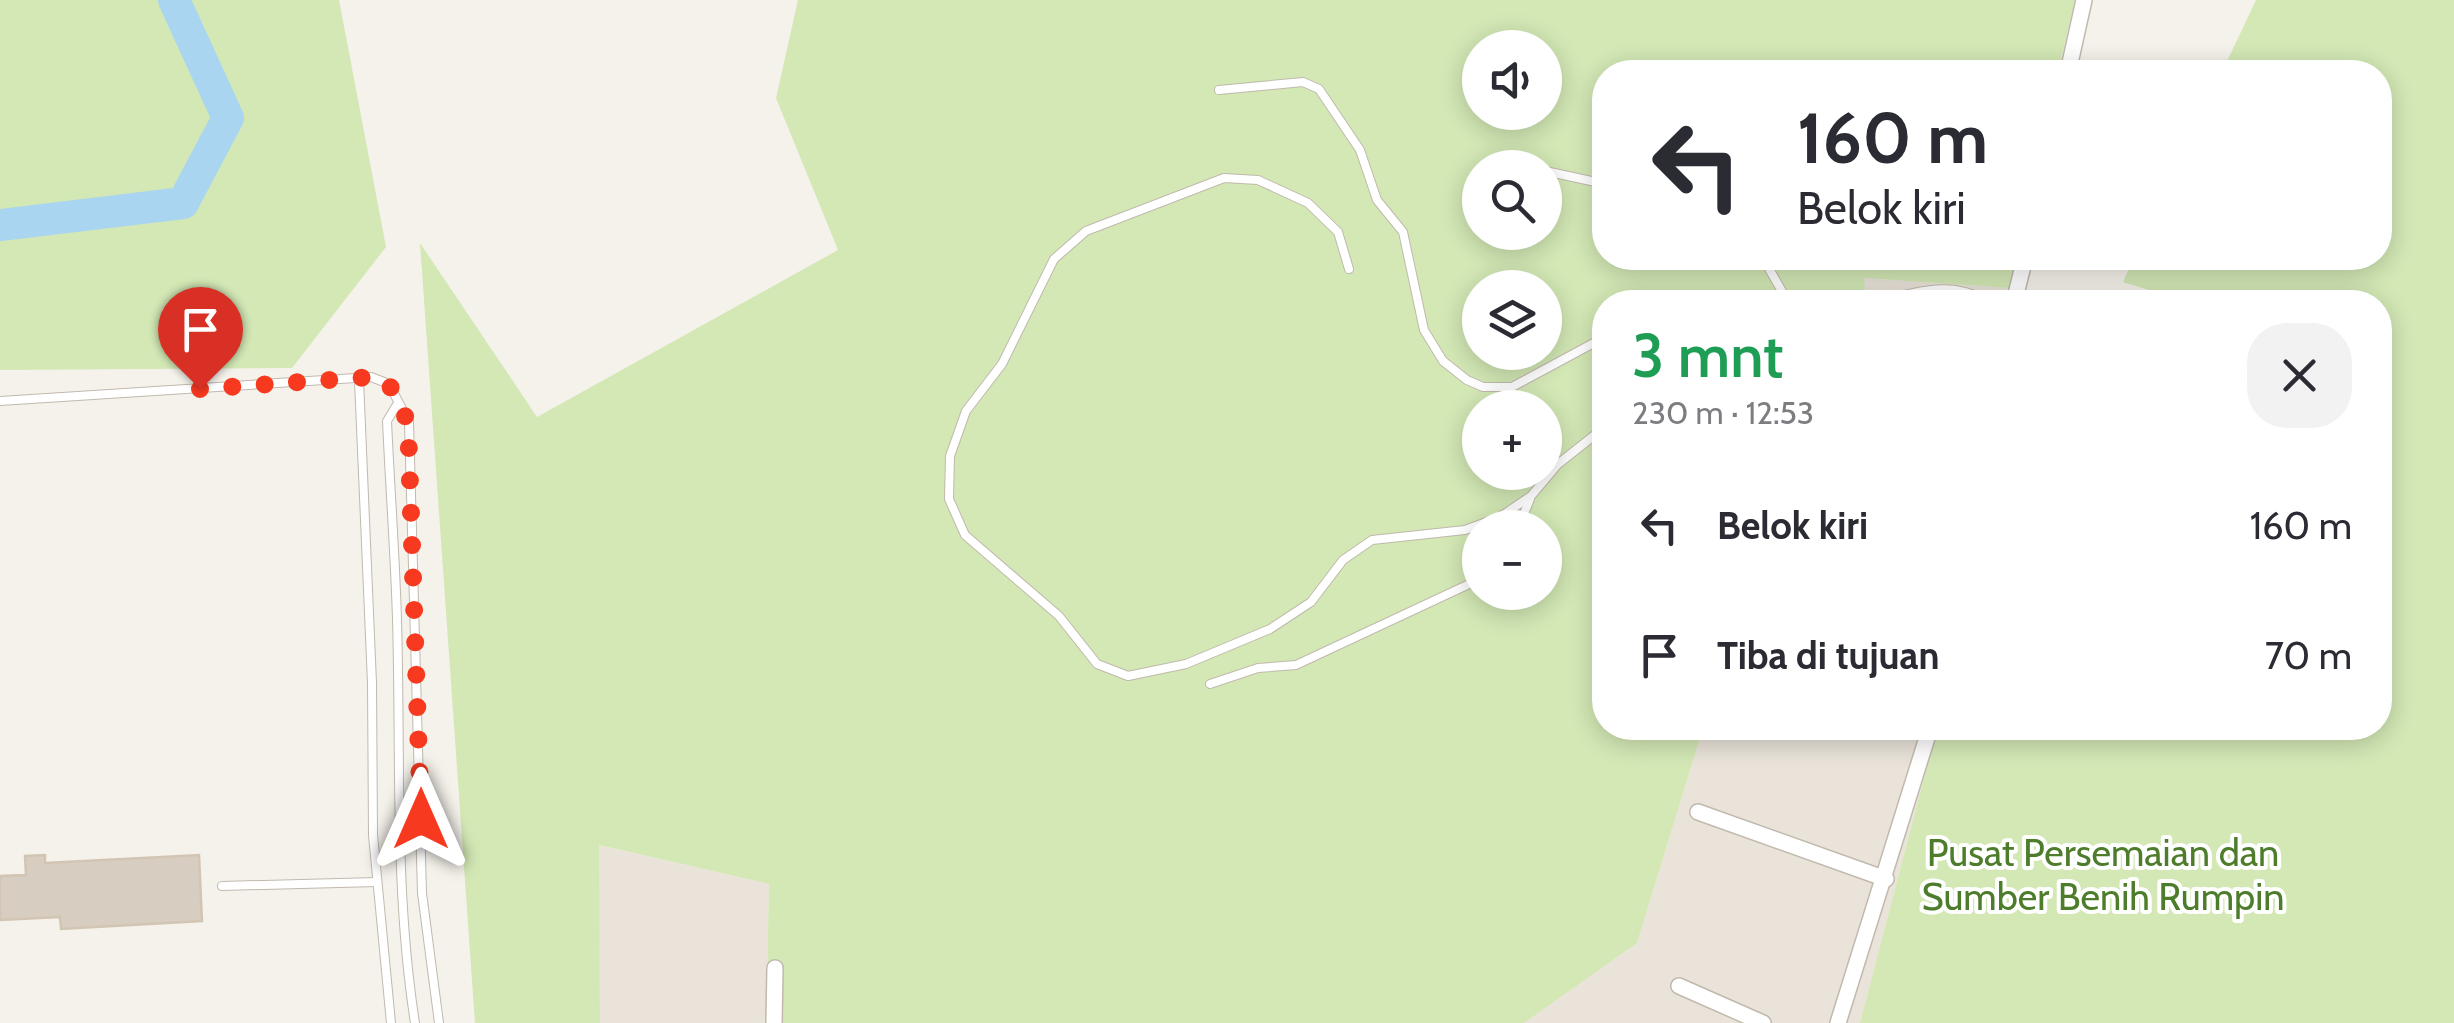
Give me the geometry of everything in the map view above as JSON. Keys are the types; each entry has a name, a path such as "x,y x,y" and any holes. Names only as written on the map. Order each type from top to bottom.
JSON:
{"street":[{"path":"2071,60 2084,0"},
{"path":"1838,1023 1927,740"},
{"path":"1698,812 1886,879"},
{"path":"774,1023 776,968"},
{"path":"1678,986 1763,1023"}],"lane":[{"path":"1219,90 1303,82 1319,89 1360,150 1377,200 1403,232 1424,330 1443,361 1467,380 1483,387 1512,387 1592,345"},
{"path":"1562,174 1592,181"},
{"path":"1349,269 1338,232 1308,202 1258,180 1224,178 1086,231 1054,260 1002,364 966,410 950,456 949,500 965,535 1058,616 1097,664 1128,676 1186,664 1270,629 1312,602 1343,560 1372,540 1465,530 1500,517 1531,496 1558,464 1592,437"},
{"path":"1930,290 1955,290"},
{"path":"0,402 371,377 389,384 408,422 422,893 439,1023"},
{"path":"359,380 377,882 391,1023"},
{"path":"398,403 387,421 397,619 398,845 404,956 415,1023"},
{"path":"1525,510 1531,496"},
{"path":"1210,684 1258,668 1296,665 1462,587"},
{"path":"222,886 377,882"}],"shaded area":[{"path":"1863,278 2025,289 2025,290 1864,290"},
{"path":"1699,740 1934,740 1860,1023 1524,1023 1637,943"},
{"path":"598,845 769,884 766,1023 600,1023"}],"green space":[{"path":"0,0 339,0 386,247 292,368 0,370"},
{"path":"798,0 2075,0 2061,60 1592,60 1592,270 2027,270 2025,289 1864,278 1865,290 1592,290 1592,740 1699,740 1637,943 1524,1023 766,1023 769,884 599,845 600,1023 475,1023 420,243 537,417 838,250 776,98"},
{"name":"Pusat Persemaian dan Sumber Benih Rumpin","path":"2256,0 2454,0 2454,1023 1860,1023 1934,740 2392,740 2392,290 2149,290 2123,282 2128,270 2392,270 2392,60 2228,60"}],"building":[{"path":"45,855 45,863 199,855 202,921 61,929 60,917 0,920 0,876 26,875 25,856"}],"waterway":[{"path":"0,225 183,203 228,118 174,0"}],"route":[{"path":"200,389 371,377 389,384 408,422 421,819"}]}
